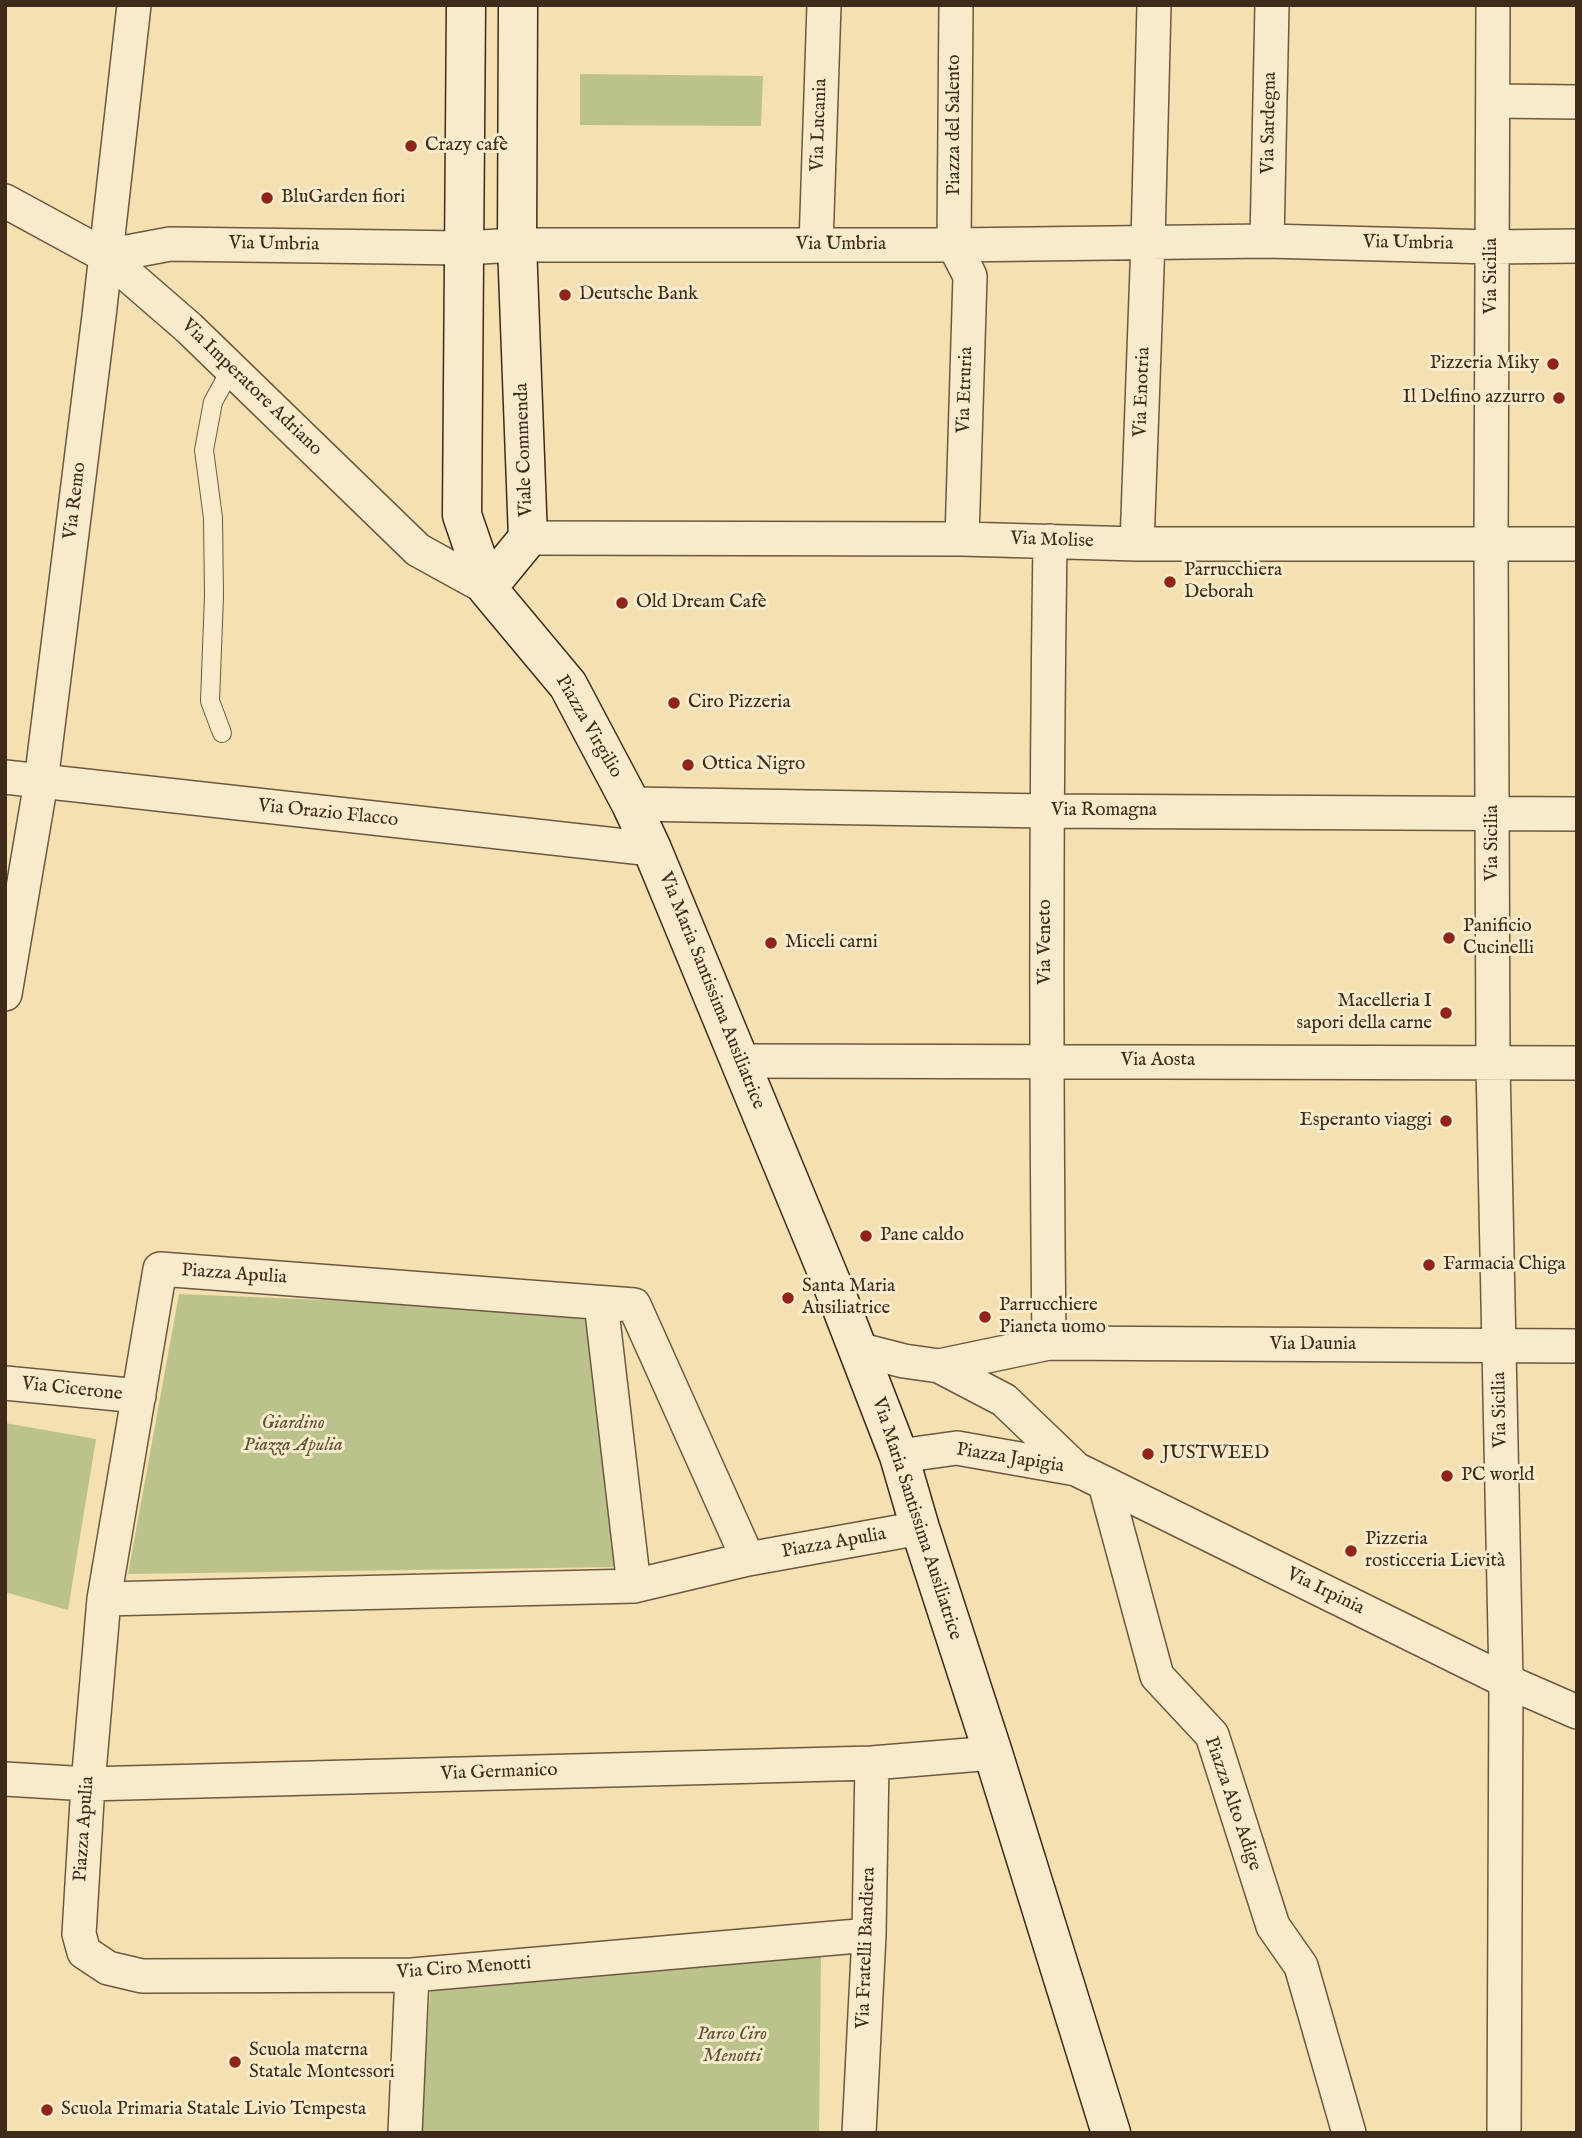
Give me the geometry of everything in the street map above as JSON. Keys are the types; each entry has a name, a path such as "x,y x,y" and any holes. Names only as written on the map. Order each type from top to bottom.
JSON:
{"street":[{"name":"Via Remo","path":"5,994 41,782 134,5"},
{"path":"466,5 462,515 487,588"},
{"name":"Viale Commenda","path":"487,588 528,538 517,245 519,5"},
{"name":"Via Lucania","path":"816,245 824,5"},
{"name":"Piazza del Salento","path":"954,245 956,5"},
{"path":"1148,241 1154,5"},
{"name":"Via Sardegna","path":"1268,241 1272,5"},
{"name":"Via Sicilia","path":"1493,5 1493,1064 1506,1681"},
{"path":"1494,101 1577,102"},
{"name":"Via Imperatore Adriano","path":"5,201 106,256 189,328 418,550 487,588"},
{"name":"Via Enotria","path":"1137,544 1148,241"},
{"name":"Via Umbria","path":"106,256 170,244 463,247 1268,241 1492,247 1577,246"},
{"name":"Via Etruria","path":"954,245 970,276 962,539"},
{"name":"Via Molise","path":"528,538 962,539 1137,544 1577,544"},
{"name":"Via Veneto","path":"1049,1343 1046,811 1050,541"},
{"name":"Piazza Virgilio","path":"487,588 568,684 631,804"},
{"name":"Via Orazio Flacco","path":"5,777 652,849"},
{"name":"Via Romagna","path":"631,804 1046,811 1577,814"},
{"name":"Via Maria Santissima Ausiliatrice","path":"631,804 740,1061 899,1456 1111,2133"},
{"name":"Via Aosta","path":"740,1061 1577,1063"},
{"name":"Piazza Apulia","path":"79,1934 88,1784 104,1600 160,1269 635,1305 748,1559"},
{"path":"601,1303 634,1586"},
{"name":"Via Daunia","path":"1049,1343 1577,1346"},
{"name":"Piazza Japigia","path":"939,1366 1049,1343"},
{"name":"Piazza Japigia","path":"857,1349 939,1366 1004,1400 1076,1469"},
{"name":"Via Cicerone","path":"5,1383 139,1396"},
{"name":"Piazza Japigia","path":"899,1456 957,1448 1076,1469"},
{"name":"Via Irpinia","path":"1076,1469 1506,1681 1577,1712"},
{"name":"Piazza Alto Adige","path":"1105,1484 1157,1676 1212,1735 1273,1926 1301,1966 1349,2133"},
{"name":"Piazza Apulia","path":"104,1600 634,1586 748,1559 920,1528"},
{"path":"1504,2133 1506,1681"},
{"name":"Via Germanico","path":"5,1779 88,1784 872,1763 993,1753"},
{"name":"Via Fratelli Bandiera","path":"859,2133 869,1935 872,1763"},
{"name":"Via Ciro Menotti","path":"79,1934 84,1952 108,1968 142,1976 412,1975 869,1935"},
{"path":"405,2133 412,1975"}],"lane":[{"path":"222,733 210,701 214,596 213,518 204,450 213,402 231,369"}],"green space":[{"path":"580,74 763,76 761,126 580,125"},
{"name":"Giardino Piazza Apulia","path":"179,1294 591,1311 615,1567 128,1574"},
{"path":"5,1423 96,1439 68,1610 5,1592"},
{"name":"Parco Ciro Menotti","path":"779,1957 821,1957 819,2133 421,2133 431,1979"}],"place":[{"name":"Crazy cafè","path":"411,146"},
{"name":"BluGarden fiori","path":"267,198"},
{"name":"Deutsche Bank","path":"565,295"},
{"name":"Pizzeria Miky","path":"1553,364"},
{"name":"Il Delfino azzurro","path":"1559,398"},
{"name":"Parrucchiera Deborah","path":"1170,582"},
{"name":"Old Dream Cafè","path":"622,603"},
{"name":"Ciro Pizzeria","path":"674,703"},
{"name":"Ottica Nigro","path":"688,765"},
{"name":"Panificio Cucinelli","path":"1449,938"},
{"name":"Miceli carni","path":"771,943"},
{"name":"Macelleria I sapori della carne","path":"1446,1013"},
{"name":"Esperanto viaggi","path":"1446,1121"},
{"name":"Pane caldo","path":"866,1236"},
{"name":"Farmacia Chiga","path":"1429,1265"},
{"name":"Santa Maria Ausiliatrice","path":"788,1298"},
{"name":"Parrucchiere Pianeta uomo","path":"985,1317"},
{"name":"JUSTWEED","path":"1148,1454"},
{"name":"PC world","path":"1447,1476"},
{"name":"Pizzeria rosticceria Lievità","path":"1351,1551"},
{"name":"Scuola materna Statale Montessori","path":"235,2062"},
{"name":"Scuola Primaria Statale Livio Tempesta","path":"47,2110"}]}
